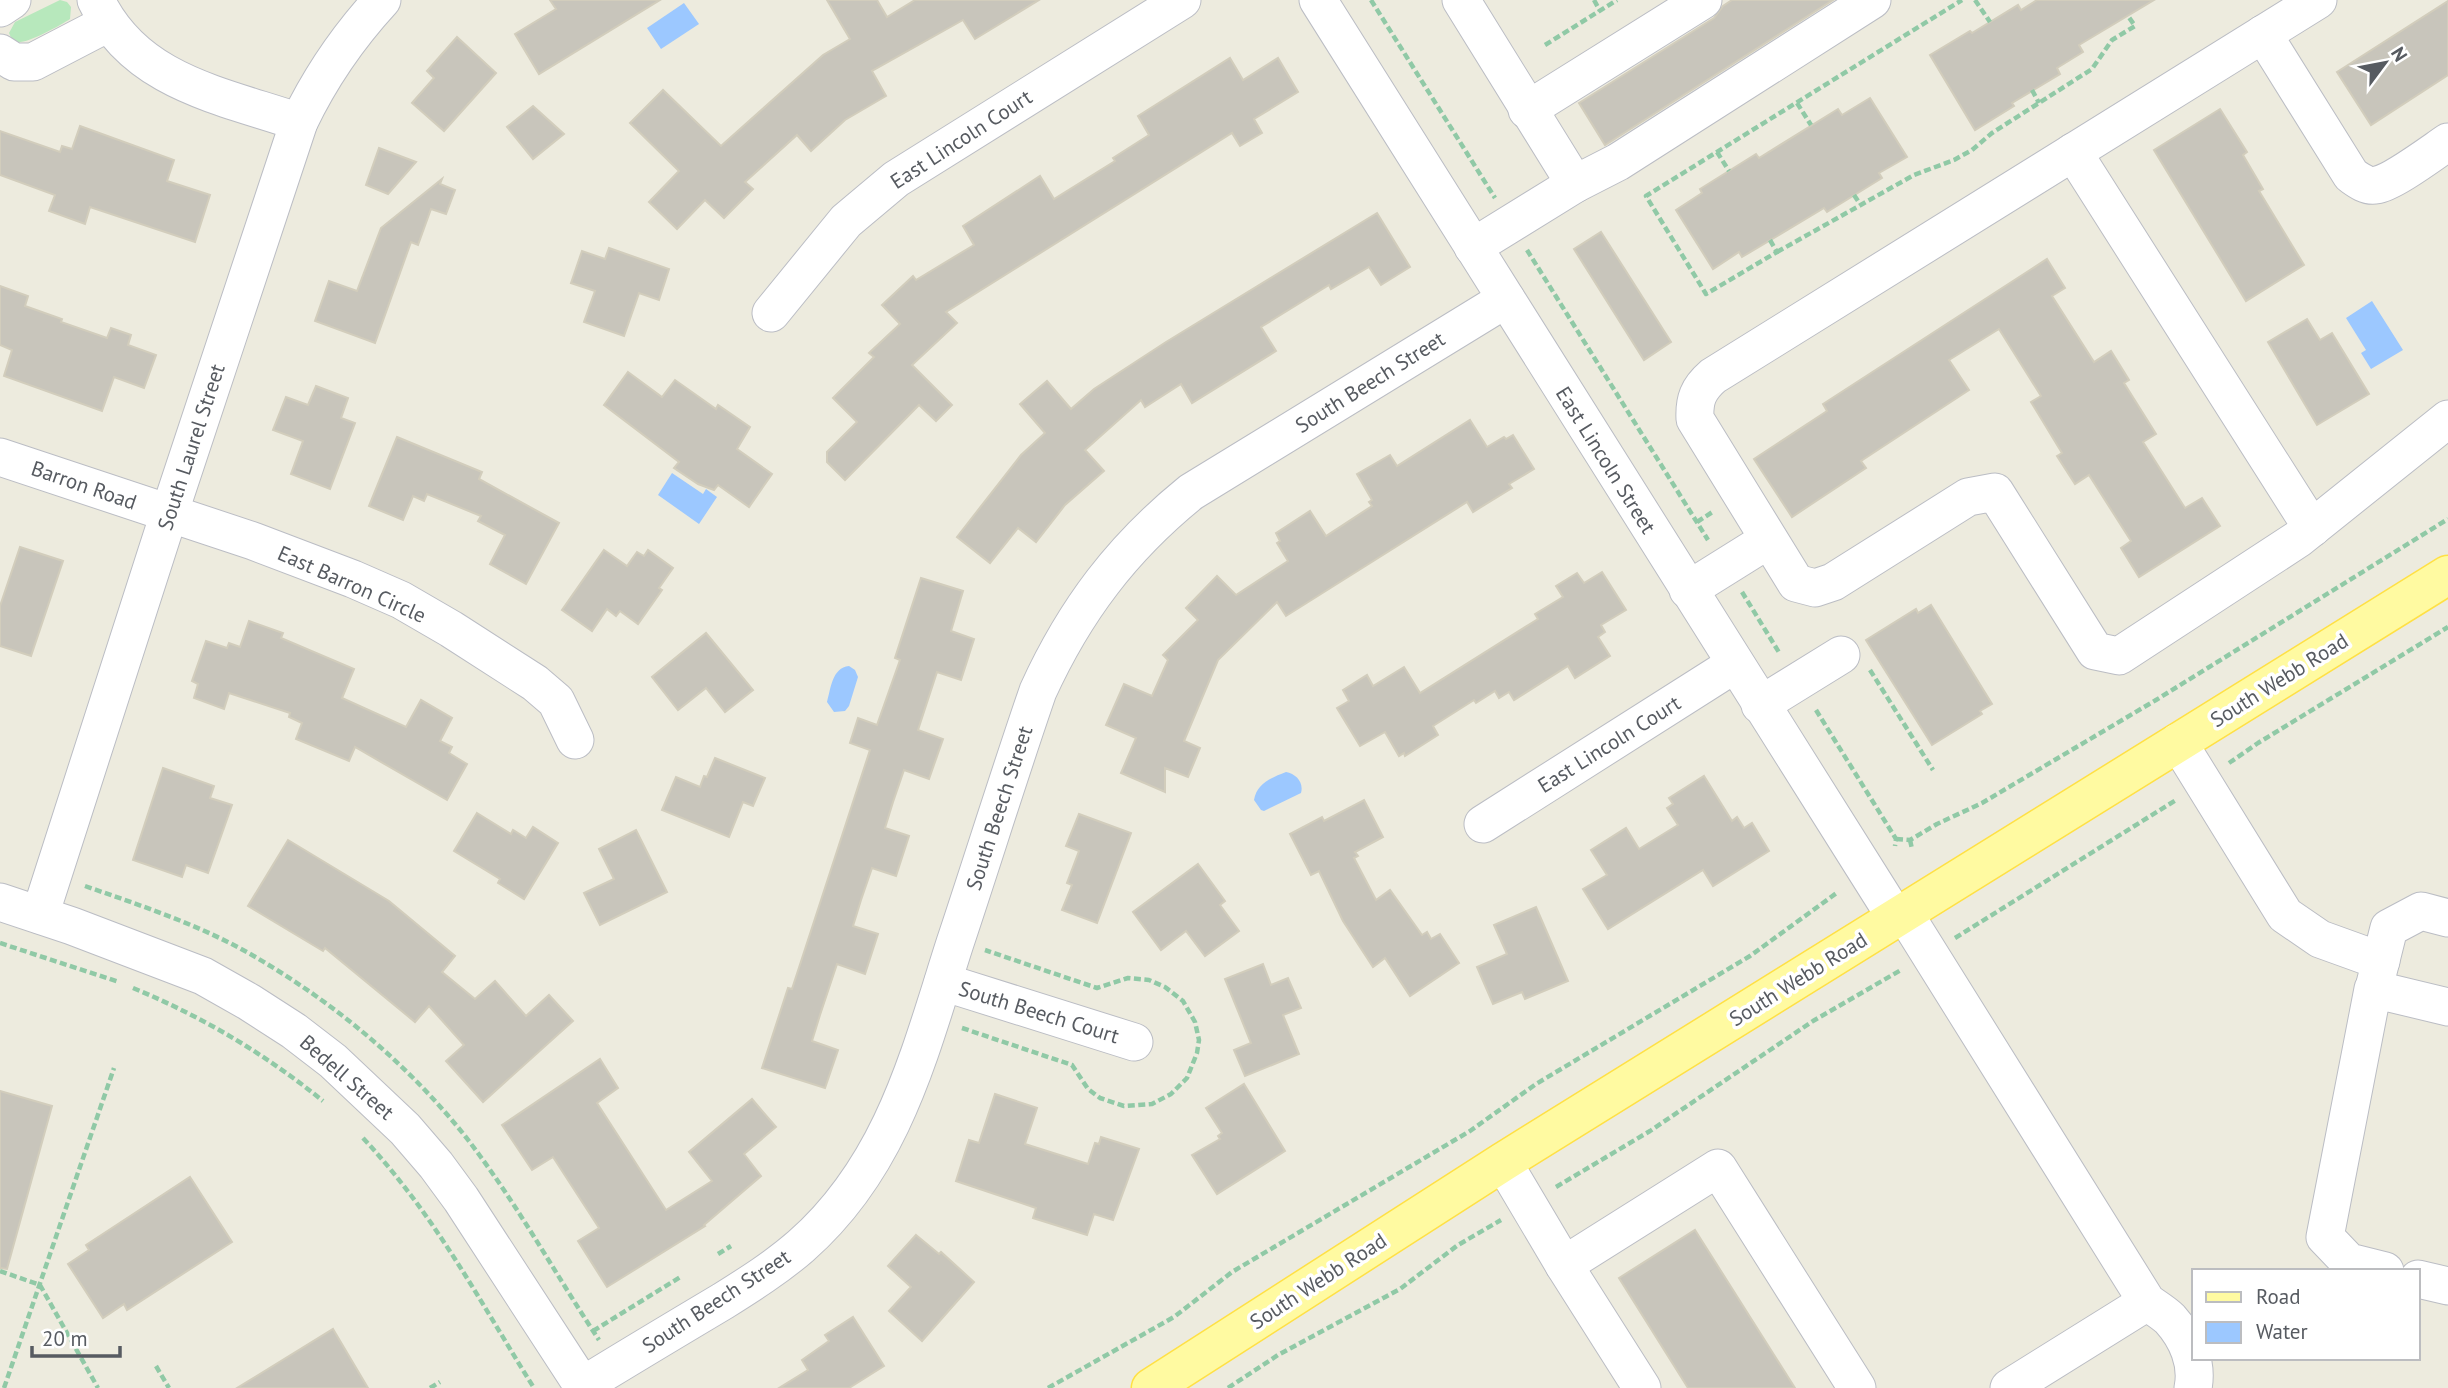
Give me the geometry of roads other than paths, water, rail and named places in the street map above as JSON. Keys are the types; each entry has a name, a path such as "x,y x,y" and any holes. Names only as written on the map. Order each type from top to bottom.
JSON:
{"main road":[{"name":"South Webb Road","path":"1151,1388 1503,1162 2448,575"}],"street":[{"path":"0,8 12,0"},
{"name":"South Laurel Street","path":"40,915 299,121 317,85 339,51 382,0"},
{"name":"East Lincoln Court","path":"771,313 846,221 896,179 1182,0"},
{"name":"East Lincoln Street","path":"1318,0 1760,705 1900,915 2147,1302 2170,1319 2192,1357"},
{"path":"1461,0 1575,184"},
{"path":"1527,110 1703,0"},
{"path":"1473,247 1575,184 1618,162 1872,0"},
{"path":"2318,0 1704,384 1694,406 1695,419 1796,583 1815,588 1833,582 1968,498 1995,492 2095,651 2119,656 2312,528 2448,419"},
{"path":"0,53 13,62 33,62 102,12 127,46 149,65 169,76 299,121"},
{"path":"2263,34 2351,175 2361,183 2376,186 2448,142"},
{"path":"2073,152 2312,528"},
{"name":"South Beech Street","path":"583,1387 775,1267 825,1223 868,1168 886,1138 900,1105 1038,691 1057,649 1103,579 1159,518 1191,492 1506,299"},
{"name":"Barron Road","path":"0,457 169,514"},
{"name":"East Barron Circle","path":"169,514 253,541 401,600 535,683 556,701 575,740"},
{"path":"1688,590 1768,540"},
{"path":"1760,705 1852,658"},
{"name":"East Lincoln Court","path":"1483,824 1735,664"},
{"path":"2178,742 2285,915 2377,975 2448,1007"},
{"name":"Bedell Street","path":"0,902 202,976 272,1016 333,1061 388,1112 436,1165 583,1387"},
{"path":"2377,1269 2349,1262 2325,1237 2377,975 2389,928 2421,911 2448,918"},
{"name":"South Beech Court","path":"943,982 1134,1042"},
{"path":"1503,1162 1642,1388"},
{"path":"1564,1265 1718,1168 1857,1388"},
{"path":"2420,1279 2448,1286"},
{"path":"2009,1388 2147,1302"},
{"name":"East Lincoln Street","path":"2193,1360 2193,1388"}],"water":[{"path":"684,3 699,24 661,49 647,28"},
{"path":"2372,301 2403,350 2371,369 2361,353 2366,350 2346,318"},
{"path":"672,473 703,494 706,489 717,497 699,524 658,495"},
{"path":"849,666 855,670 858,677 849,706 845,711 834,712 827,702 831,685 839,670"},
{"path":"1286,772 1298,779 1301,793 1261,810 1254,800 1258,789 1270,779"}]}
